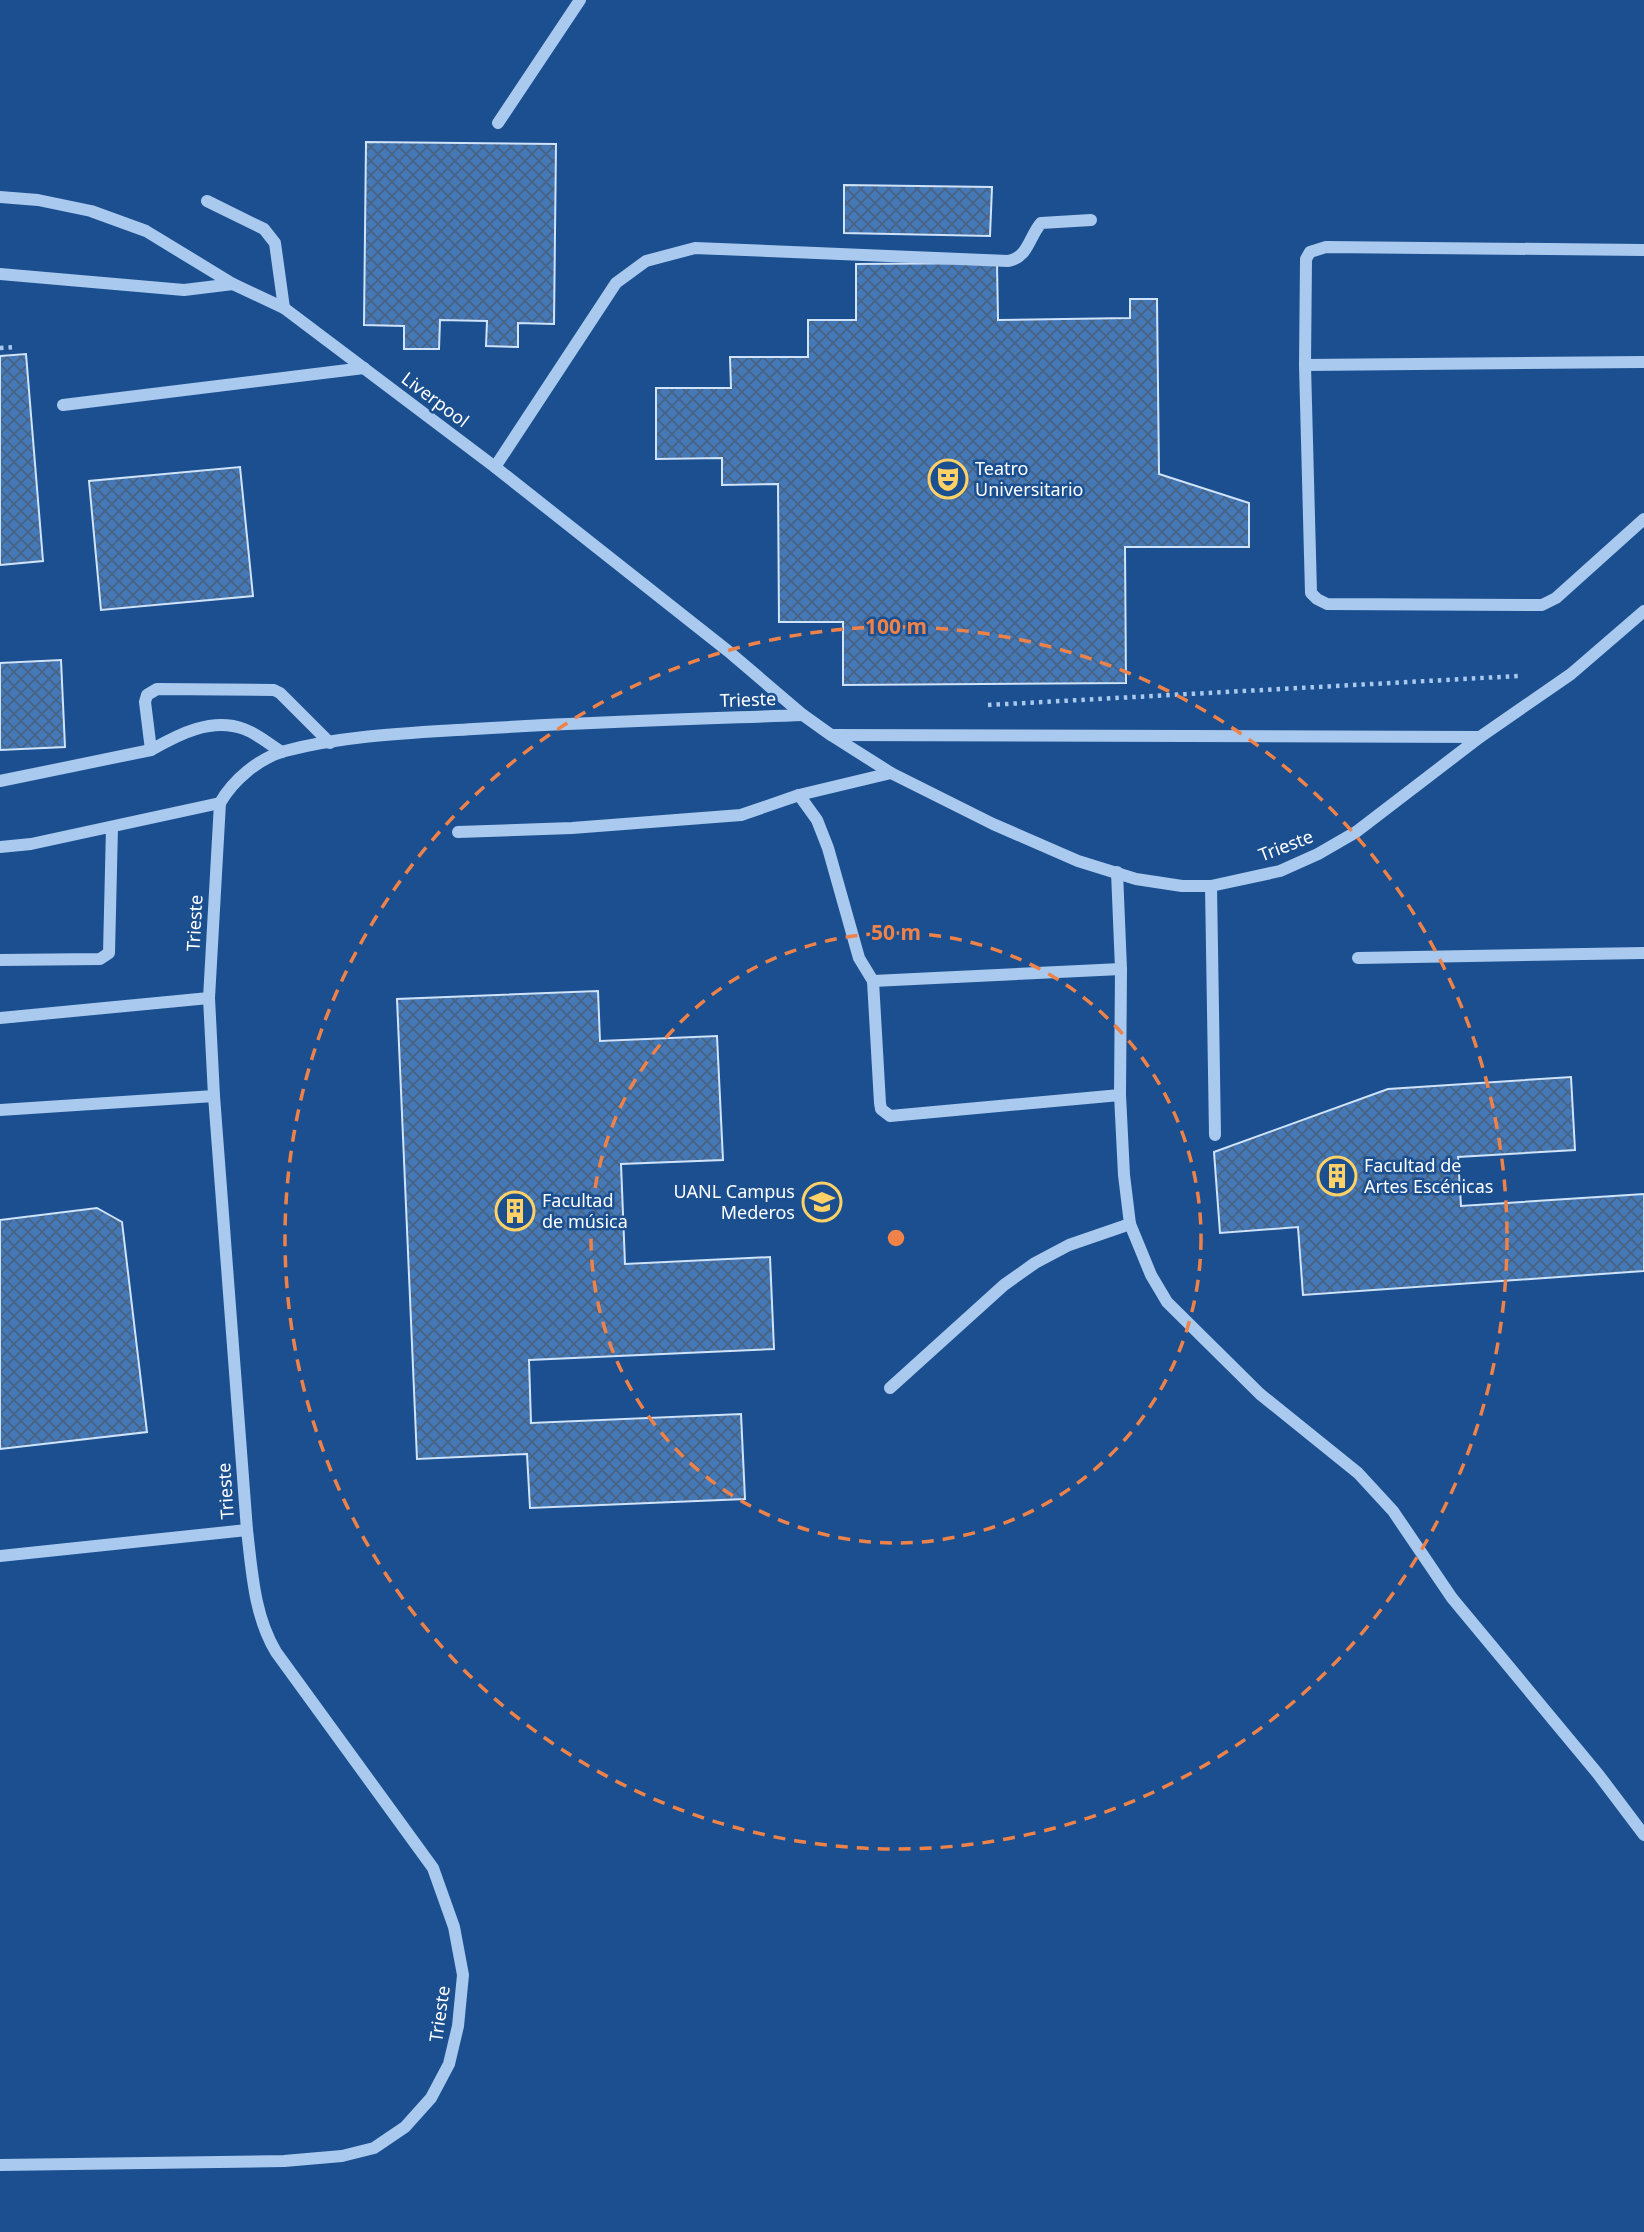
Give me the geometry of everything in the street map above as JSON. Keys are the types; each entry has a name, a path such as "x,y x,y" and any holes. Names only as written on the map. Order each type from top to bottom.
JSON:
{"street":[{"path":"498,123 580,0"},
{"name":"Liverpool","path":"0,197 91,211 146,231 233,284 284,308 495,467 729,651 803,715"},
{"path":"207,201 264,229 271,236 275,243 284,308"},
{"path":"495,467 616,283 646,261 695,248 1008,261 1017,260 1024,254 1025,246 1041,223 1091,220"},
{"path":"1644,250 1326,247 1310,252 1306,259 1305,365 1311,593 1317,600 1327,604 1542,605 1556,598 1644,519"},
{"path":"0,274 184,290 233,284"},
{"path":"1305,365 1644,362"},
{"path":"63,405 363,368"},
{"name":"Trieste","path":"0,2165 284,2161 342,2156 374,2148 405,2127 431,2098 449,2064 458,2026 463,1975 454,1927 433,1868 284,1663 265,1633 256,1600 247,1530 209,998 220,803 227,789 242,775 282,752 385,735 562,724 803,715 891,773 993,824 1079,861 1157,883 1211,886 1280,871 1318,854 1356,832 1480,737 1571,674 1644,611"},
{"path":"151,750 145,702 147,695 157,689 274,690 281,693 330,743"},
{"path":"0,781 151,750 179,734 228,724 247,730 282,752"},
{"path":"831,735 1480,737"},
{"path":"458,832 572,828 741,815 799,795 891,773"},
{"path":"799,795 817,820 828,848 859,958 873,981 881,1109 890,1116 1120,1095"},
{"path":"0,847 31,844 220,803"},
{"path":"0,960 100,959 109,953 113,827"},
{"path":"1116,872 1121,969 1120,1095 1124,1175 1130,1224 1151,1275 1167,1302 1260,1394 1358,1472 1393,1511 1452,1598 1598,1774 1644,1835"},
{"path":"1211,886 1215,1135"},
{"path":"1358,958 1644,953"},
{"path":"873,981 1121,969"},
{"path":"0,1018 209,998"},
{"path":"0,1111 214,1096"},
{"path":"890,1388 1004,1285 1035,1263 1069,1245 1130,1224"},
{"path":"0,1556 247,1530"}],"path":[{"path":"0,348 16,347"},
{"path":"985,705 1571,674"}],"building":[{"path":"366,142 556,144 554,324 518,323 518,347 486,346 487,321 440,320 439,349 404,349 404,326 364,325"},
{"path":"844,185 992,187 990,236 844,233"},
{"name":"Teatro Universitario","path":"997,263 998,320 1130,318 1130,299 1157,299 1159,474 1249,503 1249,547 1125,547 1126,683 843,685 843,622 779,622 778,484 722,485 722,458 656,459 656,388 731,388 730,357 808,357 808,320 856,320 856,264"},
{"path":"26,354 43,561 0,565 0,356"},
{"path":"240,467 253,596 101,610 89,481"},
{"path":"61,660 65,747 0,750 0,663"},
{"name":"Facultad de música","path":"598,991 600,1041 717,1036 723,1160 621,1164 625,1264 770,1257 774,1349 529,1360 531,1423 741,1414 745,1499 530,1508 527,1454 417,1459 397,999"},
{"name":"Facultad de Artes Escénicas","path":"1571,1077 1575,1150 1458,1157 1461,1206 1644,1194 1644,1271 1303,1295 1298,1227 1220,1233 1214,1152 1388,1089"},
{"path":"97,1208 122,1222 147,1432 0,1449 0,1220"}],"place":[{"name":"Teatro Universitario","path":"948,479"},
{"name":"Facultad de Artes Escénicas","path":"1337,1176"},
{"name":"UANL Campus Mederos","path":"822,1202"},
{"name":"Facultad de música","path":"515,1211"}]}
